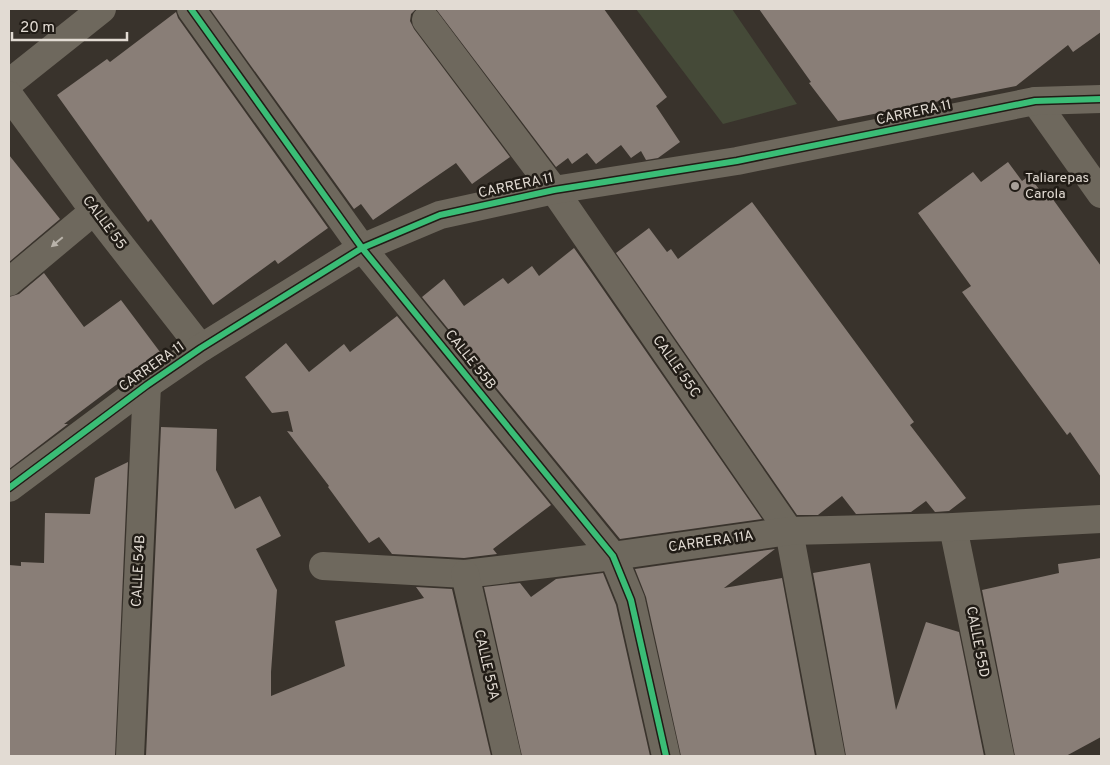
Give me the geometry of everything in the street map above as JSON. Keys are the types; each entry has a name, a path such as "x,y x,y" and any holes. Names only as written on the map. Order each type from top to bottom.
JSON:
{"street":[{"path":"9,83 102,9"},
{"name":"CALLE 55B","path":"191,9 362,248 613,556 630,600 666,756"},
{"name":"CALLE 55C","path":"426,20 554,190 789,531 832,756"},
{"name":"CALLE 55","path":"9,95 94,211 202,348"},
{"name":"CARRERA 11","path":"9,488 147,385 202,348 362,248 440,215 554,190 737,161 1035,101 1101,100"},
{"path":"1035,101 1101,194"},
{"path":"9,282 94,211"},
{"name":"CALLE 54B","path":"130,756 147,385"},
{"name":"CARRERA 11A","path":"323,566 465,574 613,556 789,531 953,527 1101,518"},
{"name":"CALLE 55D","path":"953,527 1000,756"},
{"name":"CALLE 55A","path":"465,574 507,756"}],"green space":[{"path":"636,9 732,9 797,104 723,124"}],"building":[{"path":"210,9 416,9 411,14 410,21 414,29 510,157 472,184 456,163 373,220 361,204 354,209"},
{"path":"436,9 604,9 667,97 656,106 680,142 658,158 646,160 641,151 631,158 621,145 596,164 587,153 572,164 568,158 556,167"},
{"path":"759,9 1101,9 1101,32 1073,52 1068,45 1016,86 838,121 809,83 811,82"},
{"path":"176,12 178,18 328,228 278,264 275,260 213,305 151,219 148,222 57,95 107,59 110,62"},
{"path":"9,155 60,219 9,262"},
{"path":"1008,162 1022,181 1029,176 1048,201 1052,198 1101,266 1101,477 1070,432 1067,435 962,292 971,286 918,213 973,172 981,182"},
{"path":"752,202 914,422 910,425 966,498 949,511 935,512 926,501 911,512 856,514 842,496 818,515 797,515 616,253 649,228 667,252 671,249 678,259"},
{"path":"574,248 762,519 620,539 422,297 444,279 464,306 503,278 508,284 532,266 539,276"},
{"path":"44,273 84,327 121,300 160,352 64,424 68,424 9,469 9,297 19,294"},
{"path":"397,316 551,505 493,549 497,554 464,558 392,554 379,537 369,543 287,431 293,432 288,411 272,413 245,377 286,343 309,372 344,344 350,352"},
{"path":"161,427 217,429 216,470 235,509 260,496 281,536 256,549 277,590 271,696 345,666 335,621 424,598 416,587 452,589 491,756 146,756"},
{"path":"128,462 115,756 9,756 9,565 21,566 21,562 44,563 45,513 90,514 95,478"},
{"path":"775,549 724,588 782,578 815,756 681,756 646,597 635,569"},
{"path":"1101,558 1101,737 1066,756 1015,756 982,590 1059,573 1058,564"},
{"path":"870,563 896,710 926,622 959,632 984,756 846,756 813,573"},
{"path":"603,573 616,605 650,756 522,756 484,587 520,583 531,597 556,579"}],"cycle path":[{"path":"191,9 362,248 613,556 631,600 666,756"},
{"path":"9,488 147,385 201,348 362,248 440,215 554,190 737,161 1035,101 1101,99"}],"place":[{"name":"Taliarepas Carola","path":"1015,186"}]}
